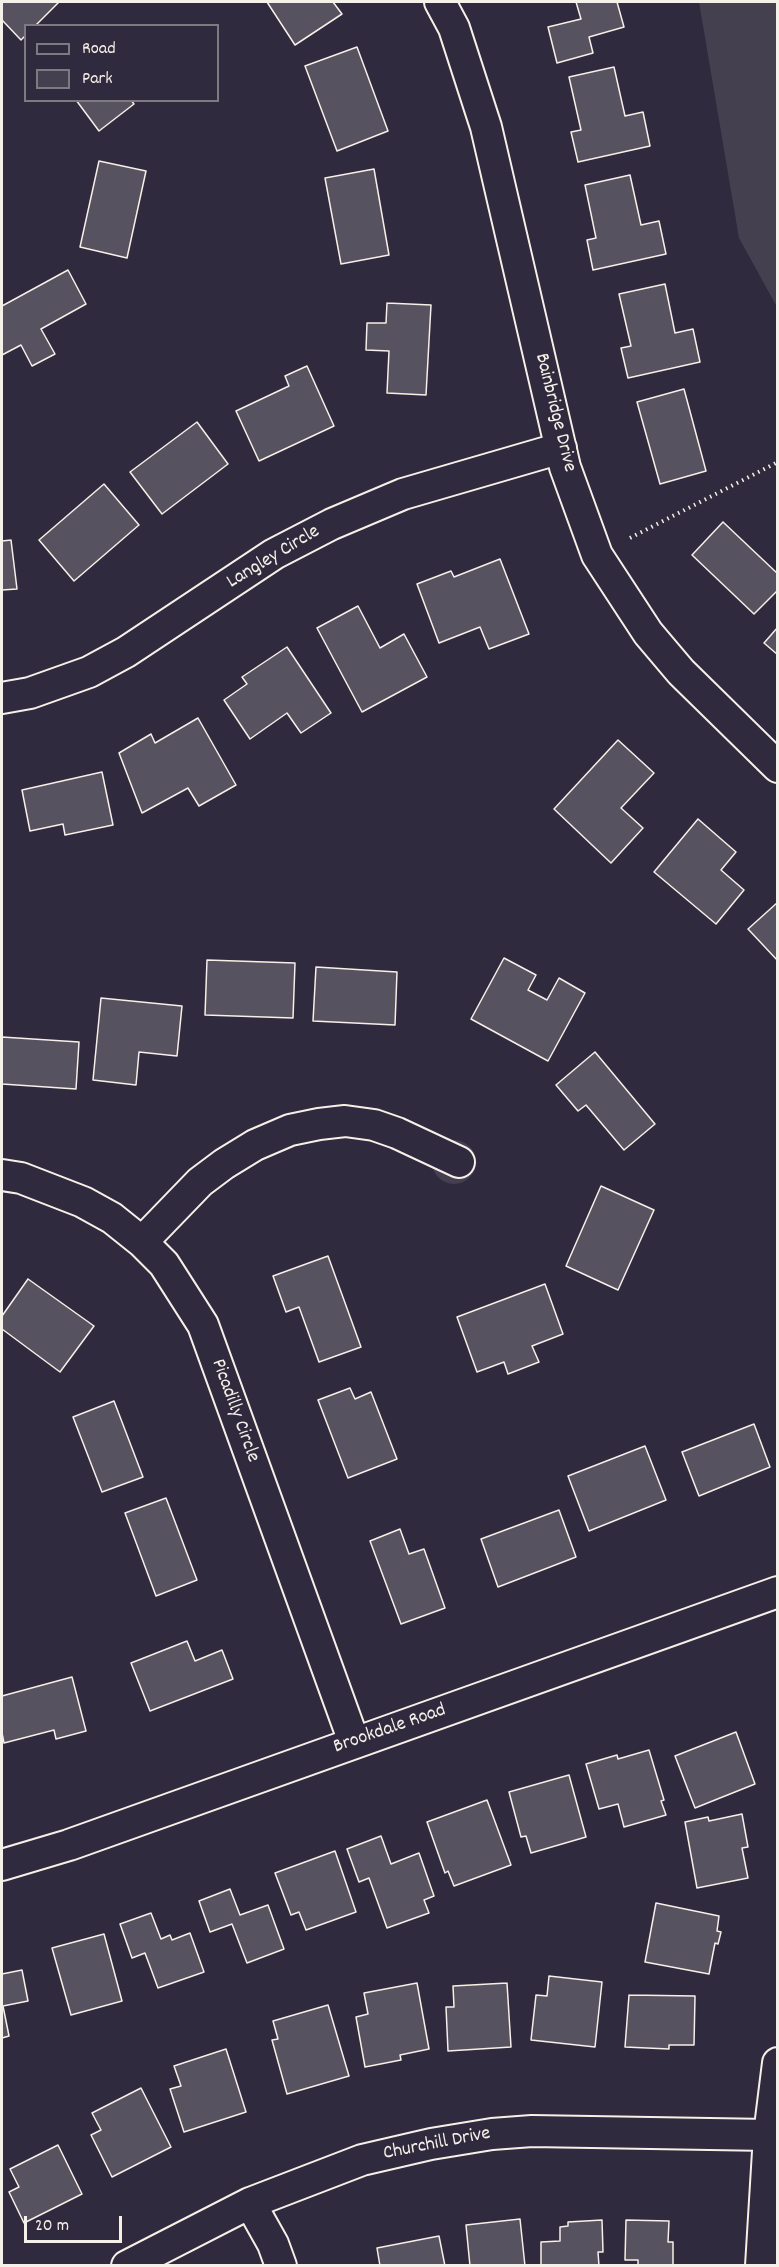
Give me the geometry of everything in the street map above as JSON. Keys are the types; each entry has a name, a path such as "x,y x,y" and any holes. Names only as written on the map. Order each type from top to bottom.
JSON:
{"street":[{"name":"Bainbridge Drive","path":"440,2 454,28 486,127 565,467 597,555 624,600 681,672 777,767"},
{"name":"Langley Circle","path":"2,698 30,693 88,672 126,652 274,554 332,524 404,494 561,448"},
{"path":"142,1242 200,1182 224,1164 255,1146 290,1130 345,1121 374,1125 397,1133 459,1162"},
{"name":"Picadilly Circle","path":"2,1175 21,1178 83,1202 112,1218 164,1263 203,1324 354,1742"},
{"name":"Brookdale Road","path":"2,1865 69,1845 777,1592"},
{"path":"761,2265 769,2135 777,2063"},
{"name":"Churchill Drive","path":"127,2265 250,2203 362,2160 431,2144 492,2134 531,2131 769,2135"},
{"path":"250,2203 273,2244 281,2265"}],"path":[{"path":"630,538 777,462"}],"green space":[{"path":"699,2 777,2 777,307 739,238"},
{"path":"454,1140 469,1147 476,1162 469,1177 454,1184 439,1177 432,1162 439,1147"}],"building":[{"path":"2,2 59,2 37,24 24,24 24,37 21,40 2,20"},
{"path":"267,2 333,2 342,14 295,45"},
{"path":"576,2 617,2 624,27 589,37 593,53 557,63 548,27 581,19"},
{"path":"357,47 388,131 337,151 305,66"},
{"path":"614,67 625,116 643,112 650,146 578,162 571,132 581,130 569,77"},
{"path":"77,102 132,102 134,104 99,131"},
{"path":"99,161 146,171 127,258 80,247"},
{"path":"374,169 389,255 341,264 325,178"},
{"path":"630,175 641,225 659,221 666,254 593,270 587,240 596,238 585,185"},
{"path":"68,270 86,304 41,329 55,354 32,366 21,345 2,355 2,306"},
{"path":"665,284 675,333 693,329 700,362 628,378 621,348 631,346 619,294"},
{"path":"387,303 431,305 426,395 387,393 389,351 366,350 367,323 386,323"},
{"path":"307,366 334,426 259,461 236,411 289,386 285,376"},
{"path":"684,389 706,471 660,484 637,402"},
{"path":"197,422 228,464 162,514 130,472"},
{"path":"104,484 139,525 74,581 39,540"},
{"path":"723,522 778,574 778,590 754,614 692,555"},
{"path":"11,540 17,589 2,590 2,541"},
{"path":"500,559 529,634 489,649 480,627 439,643 417,584 451,571 454,577"},
{"path":"358,606 380,648 404,634 427,677 362,712 317,628"},
{"path":"778,627 778,655 764,643"},
{"path":"287,647 331,713 301,733 287,713 250,739 224,700 247,684 242,677"},
{"path":"198,718 236,785 199,806 188,788 142,813 119,753 151,734 155,743"},
{"path":"618,740 654,773 621,808 643,828 611,863 554,809"},
{"path":"102,772 113,825 65,835 63,824 30,831 22,790"},
{"path":"698,819 736,852 721,870 744,890 716,924 654,872"},
{"path":"778,902 778,961 748,929"},
{"path":"504,958 536,975 528,990 547,1000 559,978 585,993 548,1061 471,1019"},
{"path":"207,960 295,963 293,1018 205,1015"},
{"path":"316,967 397,972 395,1025 313,1021"},
{"path":"101,998 182,1006 177,1056 139,1052 136,1085 93,1080"},
{"path":"2,1037 79,1042 76,1089 2,1084"},
{"path":"595,1052 655,1124 624,1150 586,1105 578,1111 556,1085"},
{"path":"601,1186 654,1210 618,1290 566,1266"},
{"path":"328,1256 361,1347 319,1362 299,1307 286,1312 273,1276"},
{"path":"28,1279 94,1326 60,1372 2,1329 2,1316"},
{"path":"545,1284 563,1334 532,1346 539,1362 508,1374 504,1362 477,1372 457,1317"},
{"path":"350,1388 355,1399 371,1392 397,1459 348,1478 318,1400"},
{"path":"114,1401 143,1477 102,1492 73,1417"},
{"path":"754,1424 770,1467 699,1496 682,1452"},
{"path":"645,1446 666,1500 589,1531 568,1476"},
{"path":"166,1498 197,1580 156,1596 125,1513"},
{"path":"559,1510 576,1557 498,1587 481,1539"},
{"path":"400,1529 409,1554 424,1549 445,1608 401,1624 370,1541"},
{"path":"187,1641 195,1661 222,1650 233,1679 150,1711 131,1663"},
{"path":"72,1677 86,1731 56,1739 54,1730 4,1743 2,1696"},
{"path":"736,1732 755,1784 695,1808 675,1756"},
{"path":"649,1750 664,1800 661,1801 666,1815 624,1827 618,1804 599,1809 586,1764 617,1755 618,1759"},
{"path":"569,1775 586,1837 531,1853 526,1836 521,1837 509,1792"},
{"path":"487,1800 511,1865 454,1886 448,1871 445,1873 427,1822"},
{"path":"742,1814 748,1847 742,1848 748,1878 697,1888 685,1822 708,1817 709,1821"},
{"path":"381,1836 391,1864 419,1853 434,1896 424,1900 429,1913 387,1928 369,1878 359,1882 347,1849"},
{"path":"335,1851 356,1912 306,1930 299,1912 291,1915 275,1873"},
{"path":"230,1889 240,1915 268,1905 284,1949 247,1963 232,1924 210,1932 199,1901"},
{"path":"656,1903 719,1916 717,1931 721,1932 718,1944 715,1943 709,1974 645,1962"},
{"path":"151,1913 161,1939 170,1935 172,1940 190,1933 204,1972 158,1988 145,1953 132,1958 120,1924"},
{"path":"104,1934 122,2001 71,2015 52,1948"},
{"path":"22,1970 28,2001 3,2006 9,2036 2,2038 2,1974"},
{"path":"549,1976 602,1982 595,2047 531,2040 536,1995 547,1996"},
{"path":"417,1983 429,2049 400,2055 401,2060 365,2067 356,2017 368,2014 364,1993"},
{"path":"507,1983 511,2047 448,2051 446,2007 454,2007 453,1986"},
{"path":"629,1995 695,1996 694,2045 669,2045 669,2049 625,2047"},
{"path":"328,2005 349,2076 287,2094 272,2040 278,2039 273,2021"},
{"path":"226,2049 246,2112 184,2132 170,2089 181,2086 174,2066"},
{"path":"141,2088 171,2147 112,2177 91,2135 101,2130 92,2113"},
{"path":"58,2145 82,2194 24,2223 9,2192 19,2187 10,2169"},
{"path":"520,2219 525,2266 470,2266 466,2225"},
{"path":"602,2220 603,2252 598,2252 599,2266 541,2266 541,2242 560,2241 560,2227 568,2226 568,2222"},
{"path":"626,2220 669,2221 668,2242 673,2242 673,2266 638,2266 638,2260 625,2260"},
{"path":"439,2236 445,2266 380,2266 377,2248"}]}
